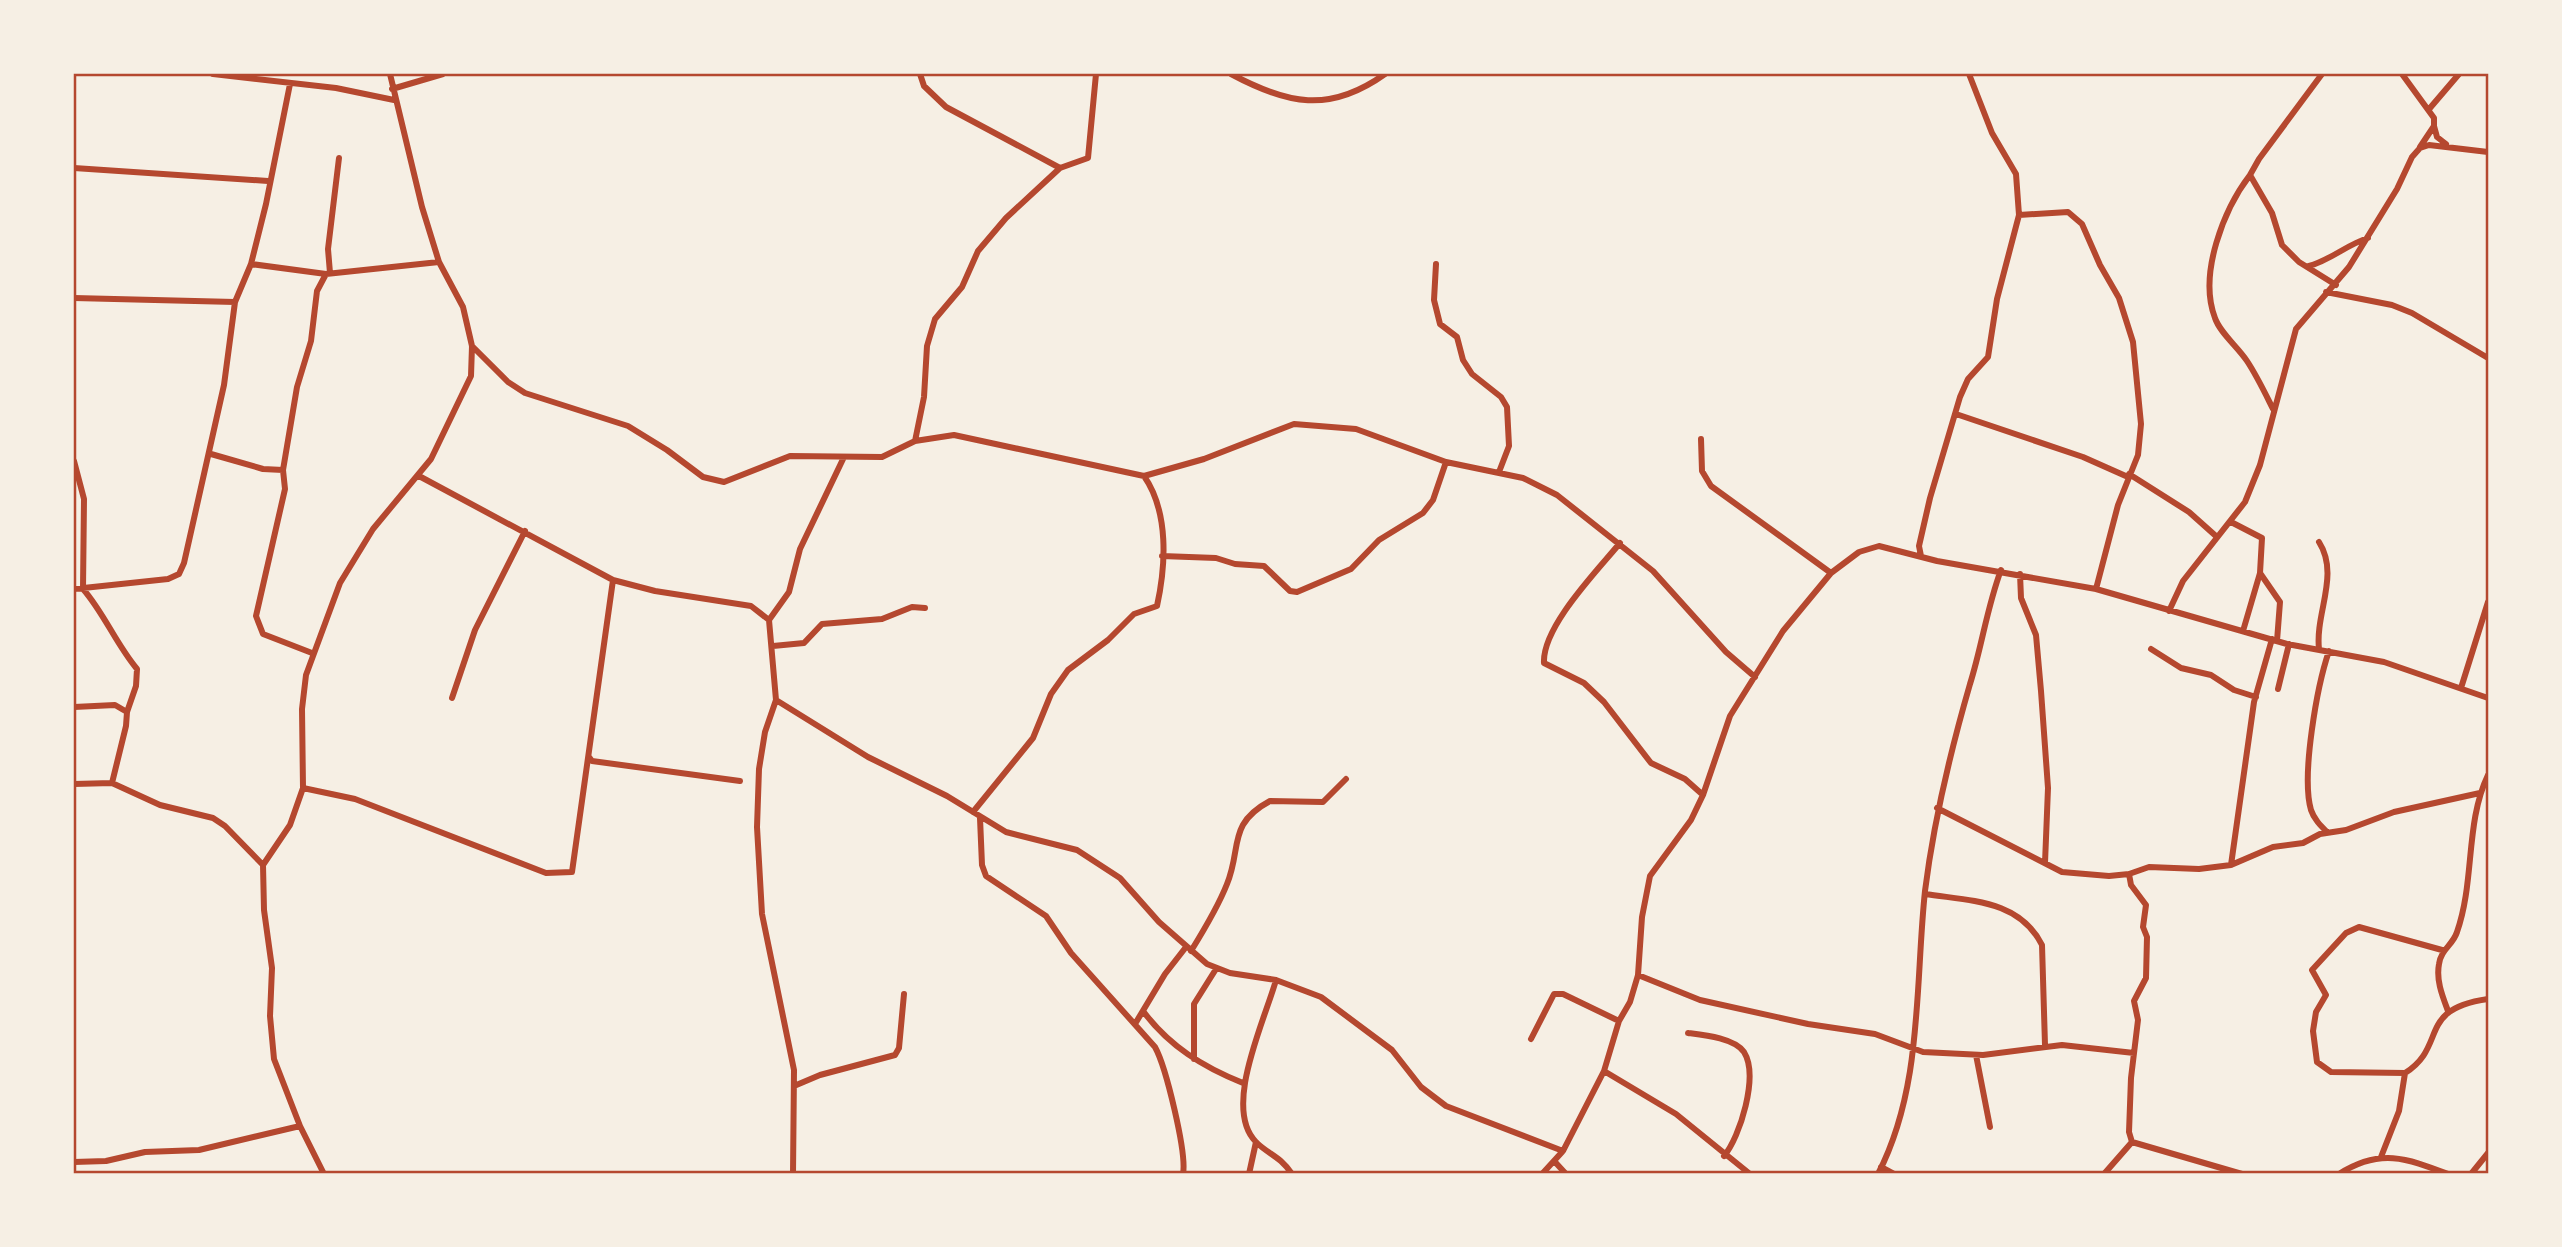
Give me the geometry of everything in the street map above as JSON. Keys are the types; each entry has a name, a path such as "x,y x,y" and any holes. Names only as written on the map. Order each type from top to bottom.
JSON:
{"street":[{"path":"213,74 336,88 394,100"},
{"path":"324,1174 300,1126 274,1059 270,1016 272,968 264,910 264,865 290,825 303,788 302,709 312,653 340,583 355,555 431,459 471,376 472,346 463,307 439,262 394,100 390,74"},
{"path":"392,89 443,74"},
{"path":"920,74 924,86 946,107 1060,168"},
{"path":"915,441 925,397 927,346 935,319 961,287 978,251 1006,218 1060,168 1088,158 1096,74"},
{"path":"1231,74 1282,97 1313,101 1351,93 1385,74"},
{"path":"1921,556 1919,546 1930,498 1956,414 1968,379 1987,357 2011,238 2020,215 2016,174 1992,134 1969,74"},
{"path":"2273,409 2248,363 2215,320 2212,308 2212,275 2218,235 2236,196 2259,159 2322,74"},
{"path":"2402,74 2430,108 2438,137 2446,145"},
{"path":"2430,108 2459,74"},
{"path":"74,589 168,579 178,574 184,563 211,454 224,385 234,302 251,264 266,204 268,181 281,142 290,84"},
{"path":"2169,611 2183,581 2231,522 2256,480 2296,329 2326,292 2336,285 2368,238 2434,126"},
{"path":"2420,148 2446,145 2488,152"},
{"path":"312,653 272,640 258,625 256,616 285,489 283,470 297,387 311,341 317,290 328,274 328,249 340,158"},
{"path":"74,177 75,168 268,181"},
{"path":"2250,175 2272,213 2283,245 2336,285"},
{"path":"2020,215 2051,211 2074,216 2085,228 2100,265 2119,298 2133,342 2141,425 2138,455 2106,541 2096,589"},
{"path":"2309,267 2330,259 2348,245 2368,238"},
{"path":"251,264 328,274 439,262"},
{"path":"1436,264 1434,300 1440,324 1457,337 1463,360 1472,374 1501,397 1507,407 1509,446 1499,472"},
{"path":"2326,292 2392,305 2412,313 2488,358"},
{"path":"74,298 234,302"},
{"path":"472,346 508,382 525,393 628,426 712,481 734,480 790,456 882,457 915,441 954,435 1144,476 1204,459 1284,427 1303,424 1348,427 1446,461 1523,478 1557,495 1653,571 1726,652 1755,677"},
{"path":"1956,414 2129,475 2189,512 2217,537"},
{"path":"1701,439 1702,471 1710,486 1831,573"},
{"path":"211,454 262,469 283,470"},
{"path":"769,620 789,592 800,549 844,457"},
{"path":"74,461 84,499 83,589 93,600 117,645 136,669 136,686 127,712 127,726 112,783"},
{"path":"1162,556 1216,558 1235,564 1264,566 1290,591 1297,592 1351,569 1379,540 1423,513 1433,500 1446,461"},
{"path":"419,476 525,531 561,555 613,580 655,592 751,606 769,620 776,700 765,732 759,769 757,827 762,914 786,1017 794,1086 793,1174"},
{"path":"973,812 1033,738 1051,694 1068,670 1108,640 1135,614 1157,606 1162,556 1161,515 1144,476"},
{"path":"2231,522 2262,538 2260,573 2243,631"},
{"path":"452,698 475,630 525,531"},
{"path":"2319,542 2327,556 2328,574 2318,635 2319,649"},
{"path":"1619,543 1564,613 1546,649 1544,663 1584,683 1604,702 1651,763 1685,779 1703,795"},
{"path":"1542,1174 1563,1151 1604,1072 1619,1021 1630,1002 1638,975 1642,917 1650,876 1691,820 1703,795 1727,725 1783,631 1831,573 1859,552 1879,547 2096,589 2288,645 2384,662 2488,698"},
{"path":"1894,1174 1880,1170 1905,1094 1913,1049 1925,894 1937,808 1989,602 2001,570"},
{"path":"2231,865 2256,697 2274,640 2279,598 2260,573"},
{"path":"2020,574 2021,598 2036,635 2041,691 2048,788 2045,863"},
{"path":"303,788 355,799 546,873 572,872 613,580"},
{"path":"2461,688 2488,602"},
{"path":"773,646 804,643 822,624 881,619 912,607 925,608"},
{"path":"2278,689 2288,645"},
{"path":"2151,649 2181,668 2211,675 2234,690 2256,697"},
{"path":"2327,832 2313,816 2308,797 2318,690 2329,652"},
{"path":"776,700 868,757 1019,837 1077,850 1112,872 1188,949 1216,969 1276,980 1306,989 1351,1017 1392,1050 1421,1087 1446,1106 1563,1151"},
{"path":"74,707 116,705 127,712"},
{"path":"589,757 592,761 740,781"},
{"path":"2448,1011 2439,980 2442,950 2457,933 2480,793 2488,775"},
{"path":"1135,1024 1165,974 1188,949 1228,883 1236,836 1244,823 1270,801 1323,802 1346,779"},
{"path":"74,784 112,783 160,805 213,818 225,826 264,865"},
{"path":"1937,808 2045,863 2073,873 2130,874 2149,867 2199,869 2231,865 2273,847 2303,843 2327,832 2346,830 2394,812 2480,793"},
{"path":"980,817 982,865 986,876 1045,916 1071,953 1135,1024 1163,1062 1185,1172"},
{"path":"2130,874 2131,885 2146,905 2143,927 2148,947 2146,978 2134,1001 2138,1020 2129,1132 2132,1142"},
{"path":"1925,894 2010,910 2039,938 2042,945 2045,1045"},
{"path":"2405,1073 2331,1072 2321,1068 2317,1062 2313,1022 2326,995 2312,970 2315,964 2354,928 2442,950"},
{"path":"1194,1059 1194,1004 1216,969"},
{"path":"1638,975 1700,1000 1808,1024 1875,1034 1913,1049 1943,1054 1976,1055 2045,1045 2134,1053"},
{"path":"1276,980 1243,1083 1241,1098 1245,1121 1256,1142 1277,1155 1292,1174"},
{"path":"794,1086 895,1055 899,1048 904,994"},
{"path":"1531,1039 1554,994 1563,994 1619,1021"},
{"path":"2381,1157 2399,1111 2405,1073 2423,1054 2448,1011 2458,1005 2488,999"},
{"path":"1143,1011 1164,1036 1194,1059 1243,1083"},
{"path":"1688,1032 1719,1039 1743,1051 1746,1056 1747,1093 1743,1117 1735,1142 1724,1156"},
{"path":"1976,1055 1990,1127"},
{"path":"1604,1072 1676,1114 1724,1156 1750,1174"},
{"path":"74,1162 106,1161 145,1152 199,1150 300,1126"},
{"path":"1249,1174 1256,1142"},
{"path":"2104,1174 2132,1142"},
{"path":"2132,1142 2242,1174"},
{"path":"2471,1174 2488,1153"},
{"path":"2339,1174 2357,1162 2381,1157 2404,1159 2448,1174"},
{"path":"1555,1162 1566,1174"}]}
